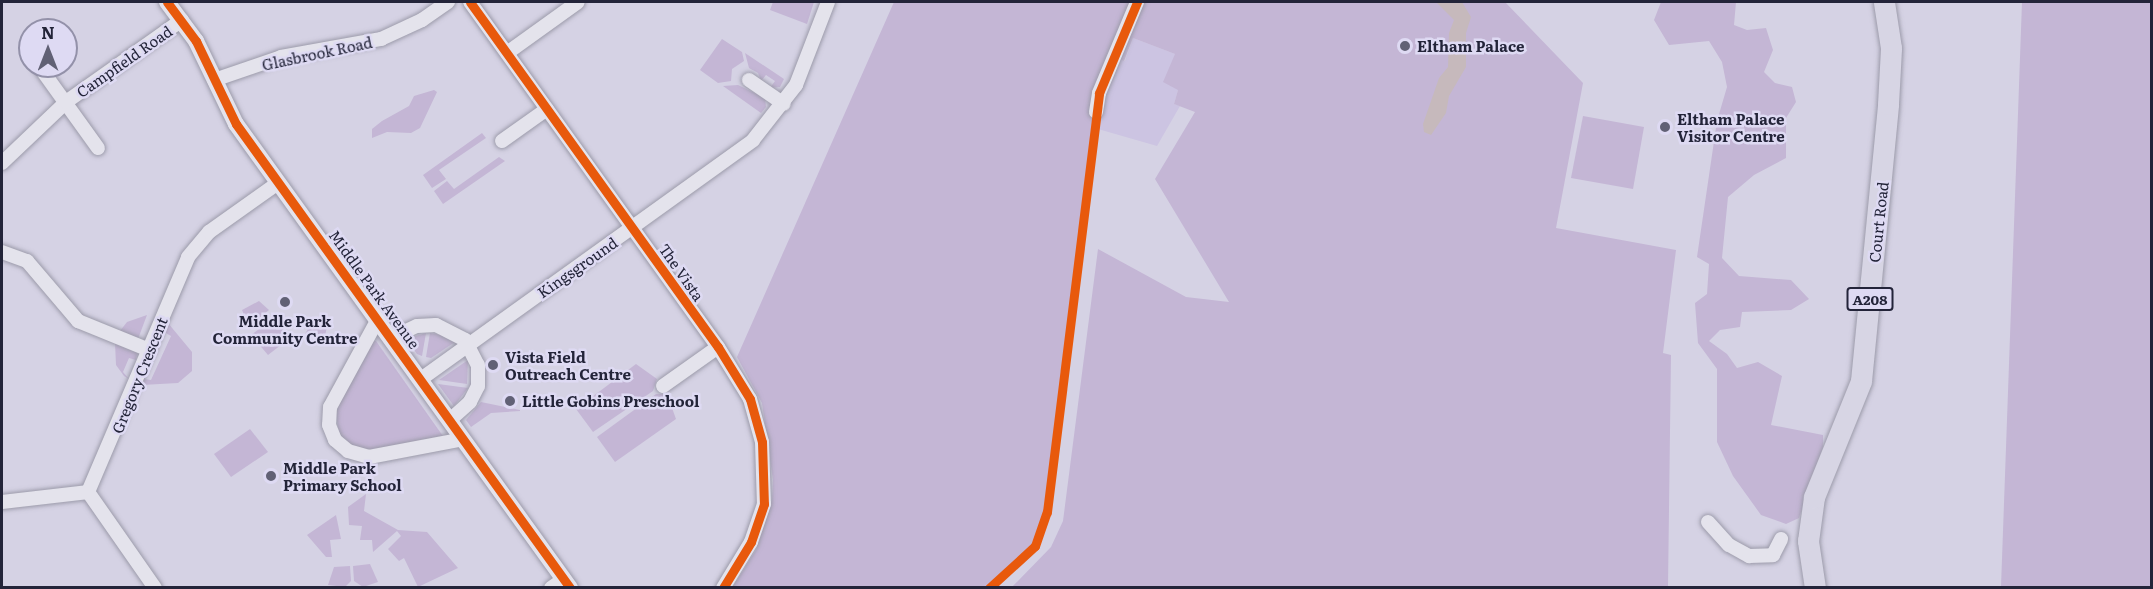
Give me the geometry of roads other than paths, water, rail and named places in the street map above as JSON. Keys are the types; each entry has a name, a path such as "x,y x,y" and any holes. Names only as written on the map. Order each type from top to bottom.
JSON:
{"main road":[{"name":"Court Road","path":"1815,588 1808,540 1819,483 1862,381 1888,104 1891,48 1884,2"}],"street":[{"name":"Middle Park Avenue","path":"167,2 182,20 236,124 393,337 562,585"},
{"name":"Glasbrook Road","path":"214,80 282,57 381,39 422,20 447,2"},
{"name":"The Vista","path":"470,2 718,347 750,399 762,442 765,472 760,519 743,558 723,588"},
{"path":"507,53 578,2"},
{"name":"Kingsground","path":"421,380 734,157 784,104 807,60 828,2"},
{"path":"1096,112 1099,93 1137,2"},
{"name":"Campfield Road","path":"2,164 66,102 182,20"},
{"name":"Campfield Road","path":"48,78 98,148"},
{"path":"749,80 784,104"},
{"path":"502,141 547,109"},
{"name":"Gregory Crescent","path":"88,492 197,243 278,183"},
{"path":"2,252 27,261 78,321 149,350"},
{"name":"Middle Park Avenue","path":"378,319 330,407 329,425 335,440 348,451 369,457 463,439"},
{"path":"393,337 417,326 436,325 453,331 469,345 478,365 478,386 470,402 450,420"},
{"path":"663,386 718,347"},
{"path":"2,502 88,492 155,588"},
{"path":"1708,522 1729,545 1749,556 1773,555 1776,538 1808,540"}],"place":[{"name":"Eltham Palace","path":"1405,46"},
{"name":"Eltham Palace Visitor Centre","path":"1665,127"},
{"name":"Middle Park Community Centre","path":"285,302"},
{"name":"Vista Field Outreach Centre","path":"493,365"},
{"name":"Little Gobins Preschool","path":"510,401"},
{"name":"Middle Park Primary School","path":"271,476"}]}
